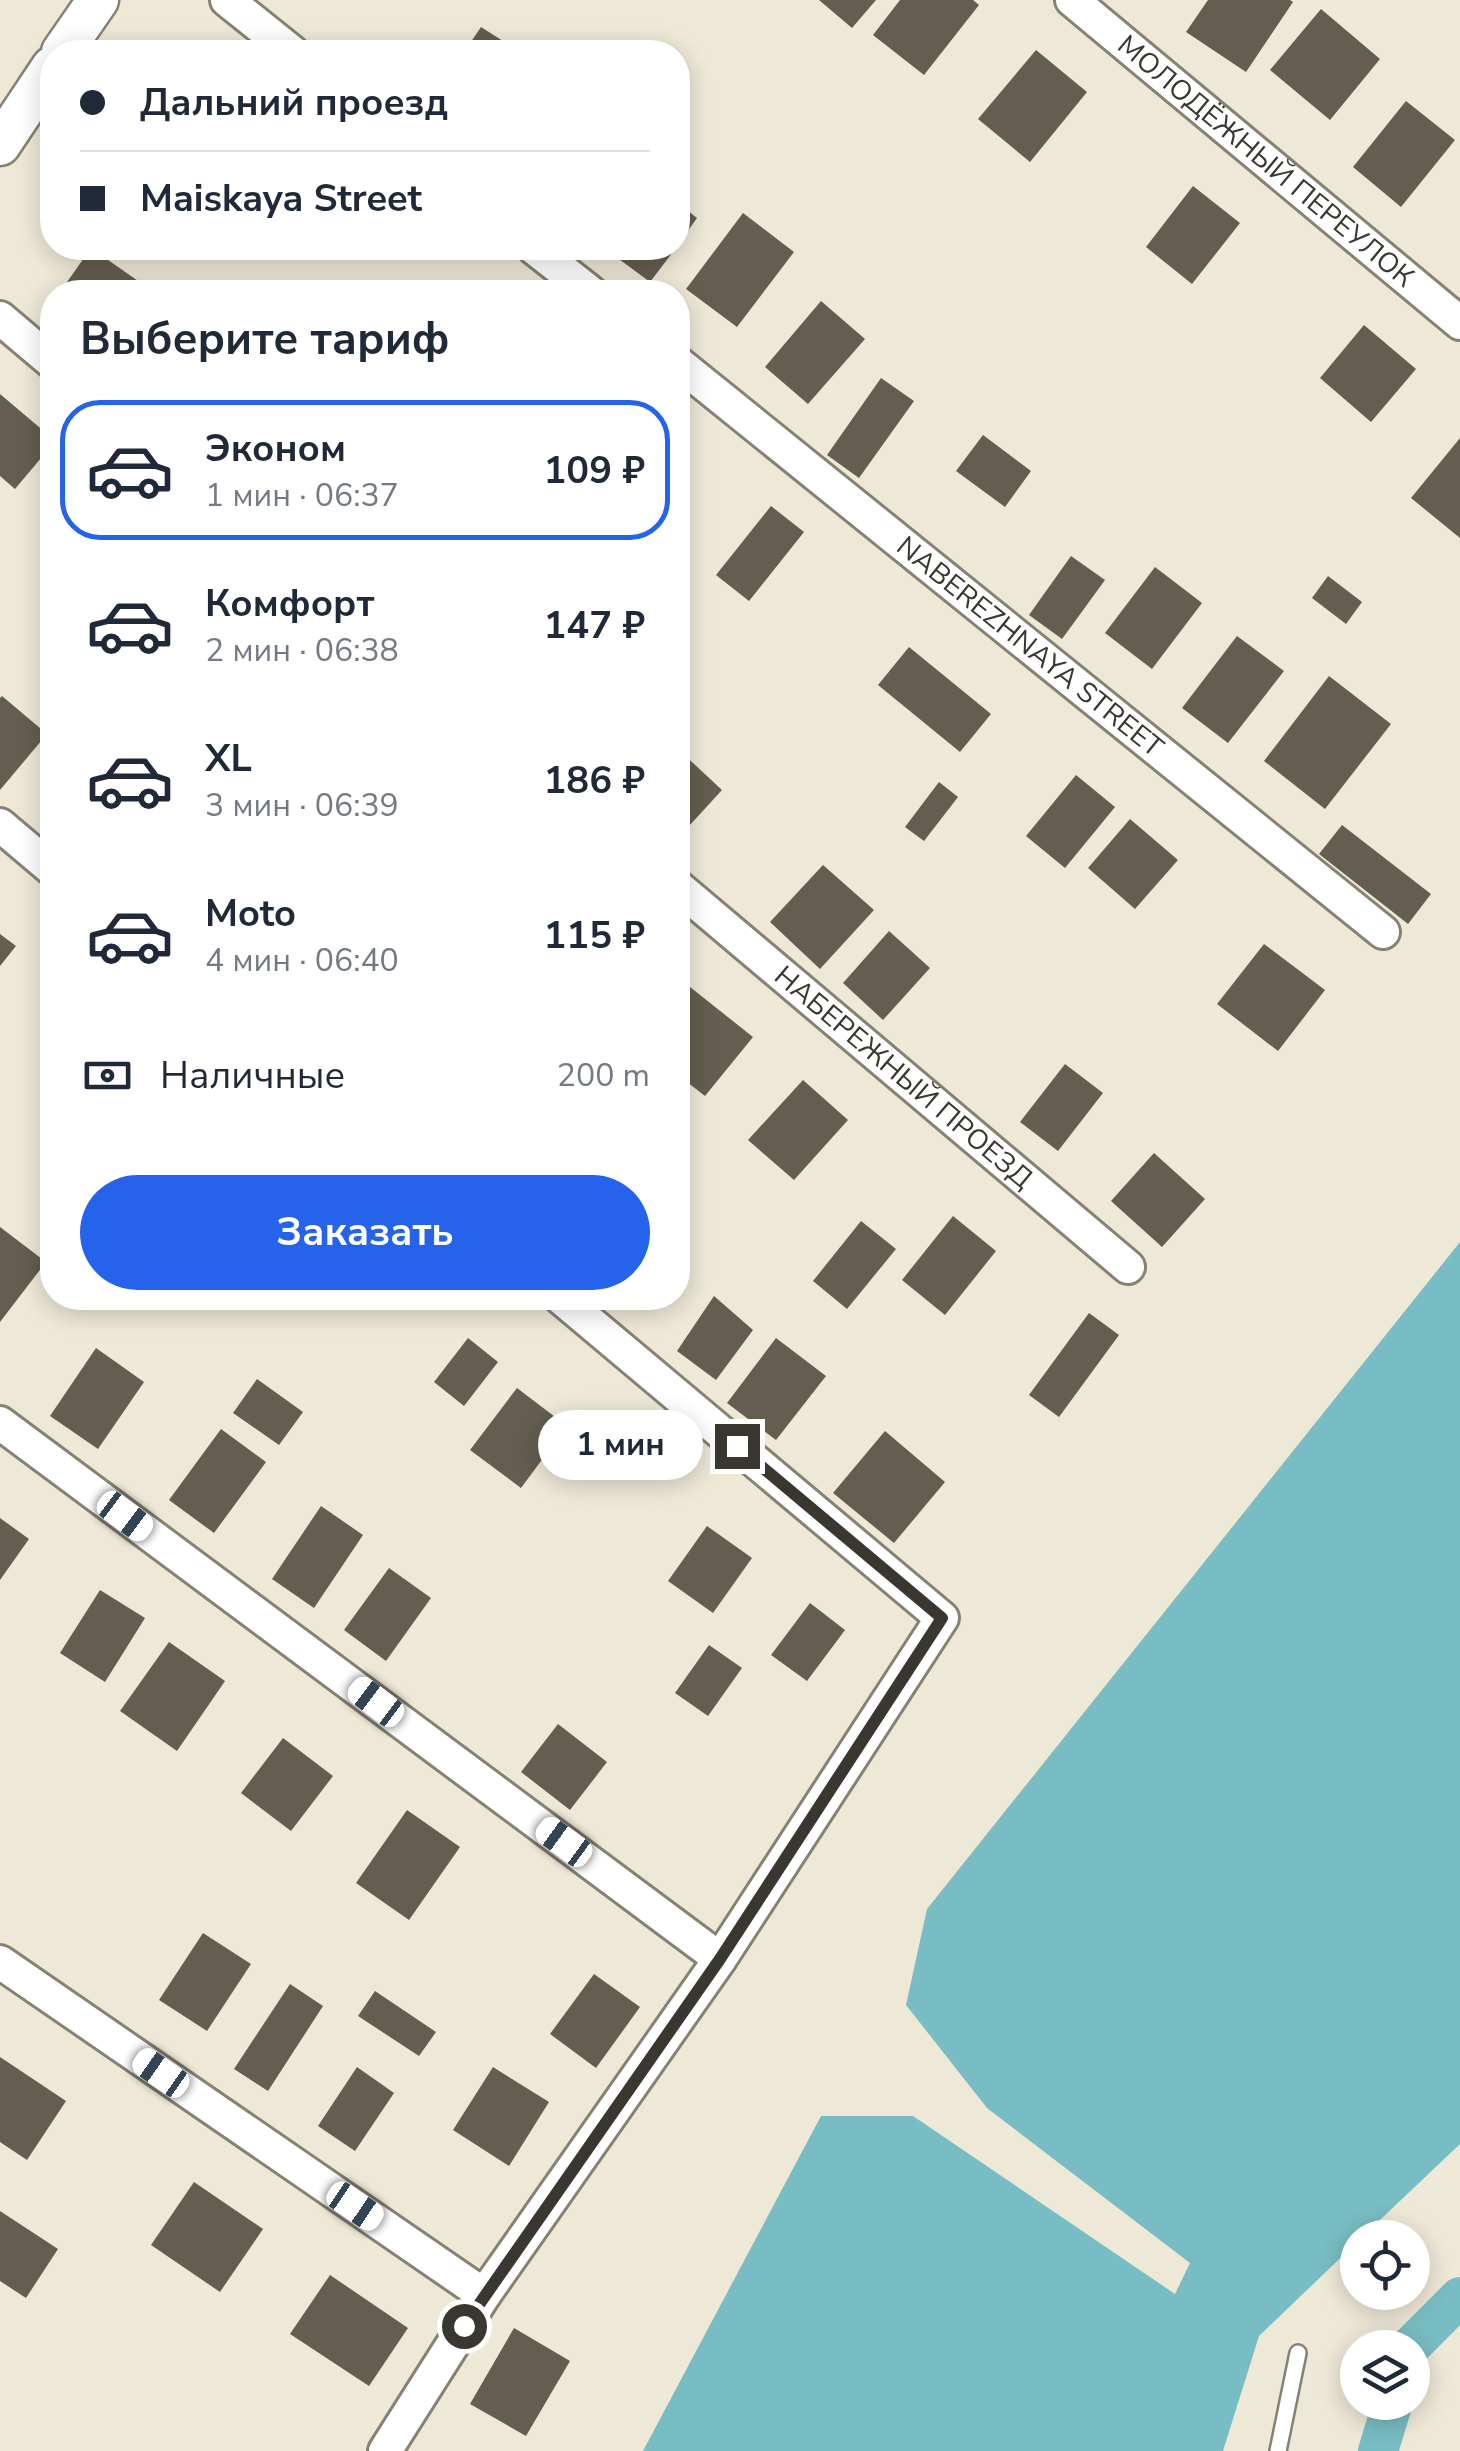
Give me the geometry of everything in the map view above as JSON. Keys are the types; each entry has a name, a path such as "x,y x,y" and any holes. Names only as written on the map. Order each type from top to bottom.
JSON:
{"street":[{"path":"70,40 98,0"},
{"path":"227,0 277,40"},
{"name":"МОЛОДЁЖНЫЙ ПЕРЕУЛОК","path":"1072,0 1460,323"},
{"path":"0,145 40,85"},
{"path":"549,260 575,280"},
{"path":"0,318 40,352"},
{"name":"NABEREZHNAYA STREET","path":"690,373 1383,932"},
{"path":"0,825 40,859"},
{"name":"НАБЕРЕЖНЫЙ ПРОЕЗД","path":"690,898 1128,1267"},
{"path":"385,2451 484,2294 720,1959 942,1618 575,1310"},
{"path":"0,1423 720,1959"},
{"path":"0,1962 484,2294"}],"lane":[{"path":"1278,2451 1298,2354"}],"water":[{"path":"1460,1242 1460,2144 1380,2220 1340,2220 1340,2258 1259,2336 1223,2451 643,2451 821,2116 913,2116 1175,2294 1190,2263 987,2108 906,2005 927,1909"}],"building":[{"path":"819,0 876,0 852,28"},
{"path":"900,0 973,0 979,5 924,75 873,35"},
{"path":"1208,0 1293,2 1246,72 1186,32"},
{"path":"1321,9 1380,59 1330,120 1270,70"},
{"path":"481,27 501,40 472,40"},
{"path":"1036,50 1087,92 1030,162 978,119"},
{"path":"1406,101 1455,140 1401,207 1353,167"},
{"path":"1193,186 1240,223 1192,284 1146,247"},
{"path":"743,213 794,252 737,327 690,292 690,284"},
{"path":"83,260 108,260 137,280 68,280"},
{"path":"620,260 667,260 652,280"},
{"path":"821,301 865,339 808,404 765,367"},
{"path":"1364,325 1416,369 1371,422 1320,378"},
{"path":"881,378 914,401 859,478 827,455"},
{"path":"0,394 40,428 40,459 15,489 0,476"},
{"path":"983,435 1031,471 1005,507 956,471"},
{"path":"1460,438 1460,538 1411,498"},
{"path":"771,506 804,532 749,601 716,575"},
{"path":"1071,556 1105,580 1062,639 1029,615"},
{"path":"1155,567 1202,603 1152,669 1105,633"},
{"path":"1328,576 1362,602 1346,624 1312,598"},
{"path":"1237,636 1284,671 1228,743 1182,708"},
{"path":"909,647 991,714 960,752 878,685"},
{"path":"1329,676 1391,724 1325,809 1264,761"},
{"path":"0,698 40,728 40,742 0,790"},
{"path":"690,760 722,790 690,825"},
{"path":"1076,775 1115,807 1065,868 1026,836"},
{"path":"939,782 958,797 924,841 905,827"},
{"path":"1130,819 1178,860 1135,909 1088,868"},
{"path":"1342,825 1431,894 1408,924 1319,854"},
{"path":"823,865 874,910 820,969 770,922"},
{"path":"889,931 930,968 883,1020 843,983"},
{"path":"0,934 16,946 0,966"},
{"path":"1264,944 1325,990 1278,1051 1217,1004"},
{"path":"690,987 753,1037 705,1096 690,1084"},
{"path":"1065,1064 1103,1093 1058,1151 1020,1122"},
{"path":"803,1080 848,1120 794,1180 748,1140"},
{"path":"1154,1153 1205,1199 1162,1247 1111,1201"},
{"path":"953,1216 996,1251 945,1315 902,1280"},
{"path":"861,1221 896,1249 847,1309 813,1281"},
{"path":"0,1227 40,1257 40,1270 0,1322"},
{"path":"714,1296 753,1330 716,1380 677,1351"},
{"path":"1089,1313 1119,1335 1059,1417 1029,1395"},
{"path":"468,1338 498,1362 464,1406 434,1382"},
{"path":"776,1338 826,1376 776,1440 727,1403"},
{"path":"96,1348 144,1382 98,1449 50,1416"},
{"path":"257,1379 303,1412 279,1445 233,1413"},
{"path":"517,1388 567,1426 521,1488 470,1450"},
{"path":"221,1429 266,1462 214,1533 169,1500"},
{"path":"885,1431 945,1482 894,1543 833,1493"},
{"path":"321,1506 363,1535 314,1608 272,1579"},
{"path":"0,1518 29,1539 0,1580"},
{"path":"707,1526 752,1558 713,1613 668,1581"},
{"path":"389,1568 431,1598 386,1661 344,1630"},
{"path":"100,1590 145,1618 105,1682 60,1653"},
{"path":"810,1603 845,1630 807,1681 771,1655"},
{"path":"169,1642 225,1681 177,1751 120,1711"},
{"path":"709,1645 742,1668 708,1716 675,1693"},
{"path":"558,1724 607,1762 570,1810 521,1772"},
{"path":"283,1738 333,1776 291,1831 241,1793"},
{"path":"407,1810 460,1847 409,1920 356,1883"},
{"path":"203,1933 251,1964 207,2031 159,2000"},
{"path":"594,1974 640,2007 596,2068 550,2034"},
{"path":"290,1984 323,2006 268,2091 234,2069"},
{"path":"375,1991 436,2032 419,2056 358,2016"},
{"path":"0,2057 66,2101 27,2160 0,2142"},
{"path":"357,2067 394,2093 355,2151 318,2126"},
{"path":"493,2067 549,2102 509,2166 453,2130"},
{"path":"194,2182 263,2229 220,2292 151,2245"},
{"path":"0,2211 58,2249 26,2298 0,2281"},
{"path":"330,2275 408,2328 369,2386 290,2334"},
{"path":"514,2328 570,2361 526,2436 470,2404"}],"waterway":[{"path":"1427,2330 1460,2297"},
{"path":"1378,2451 1387,2420"}],"route":[{"path":"464,2326 720,1959 942,1618 737,1446"}]}
